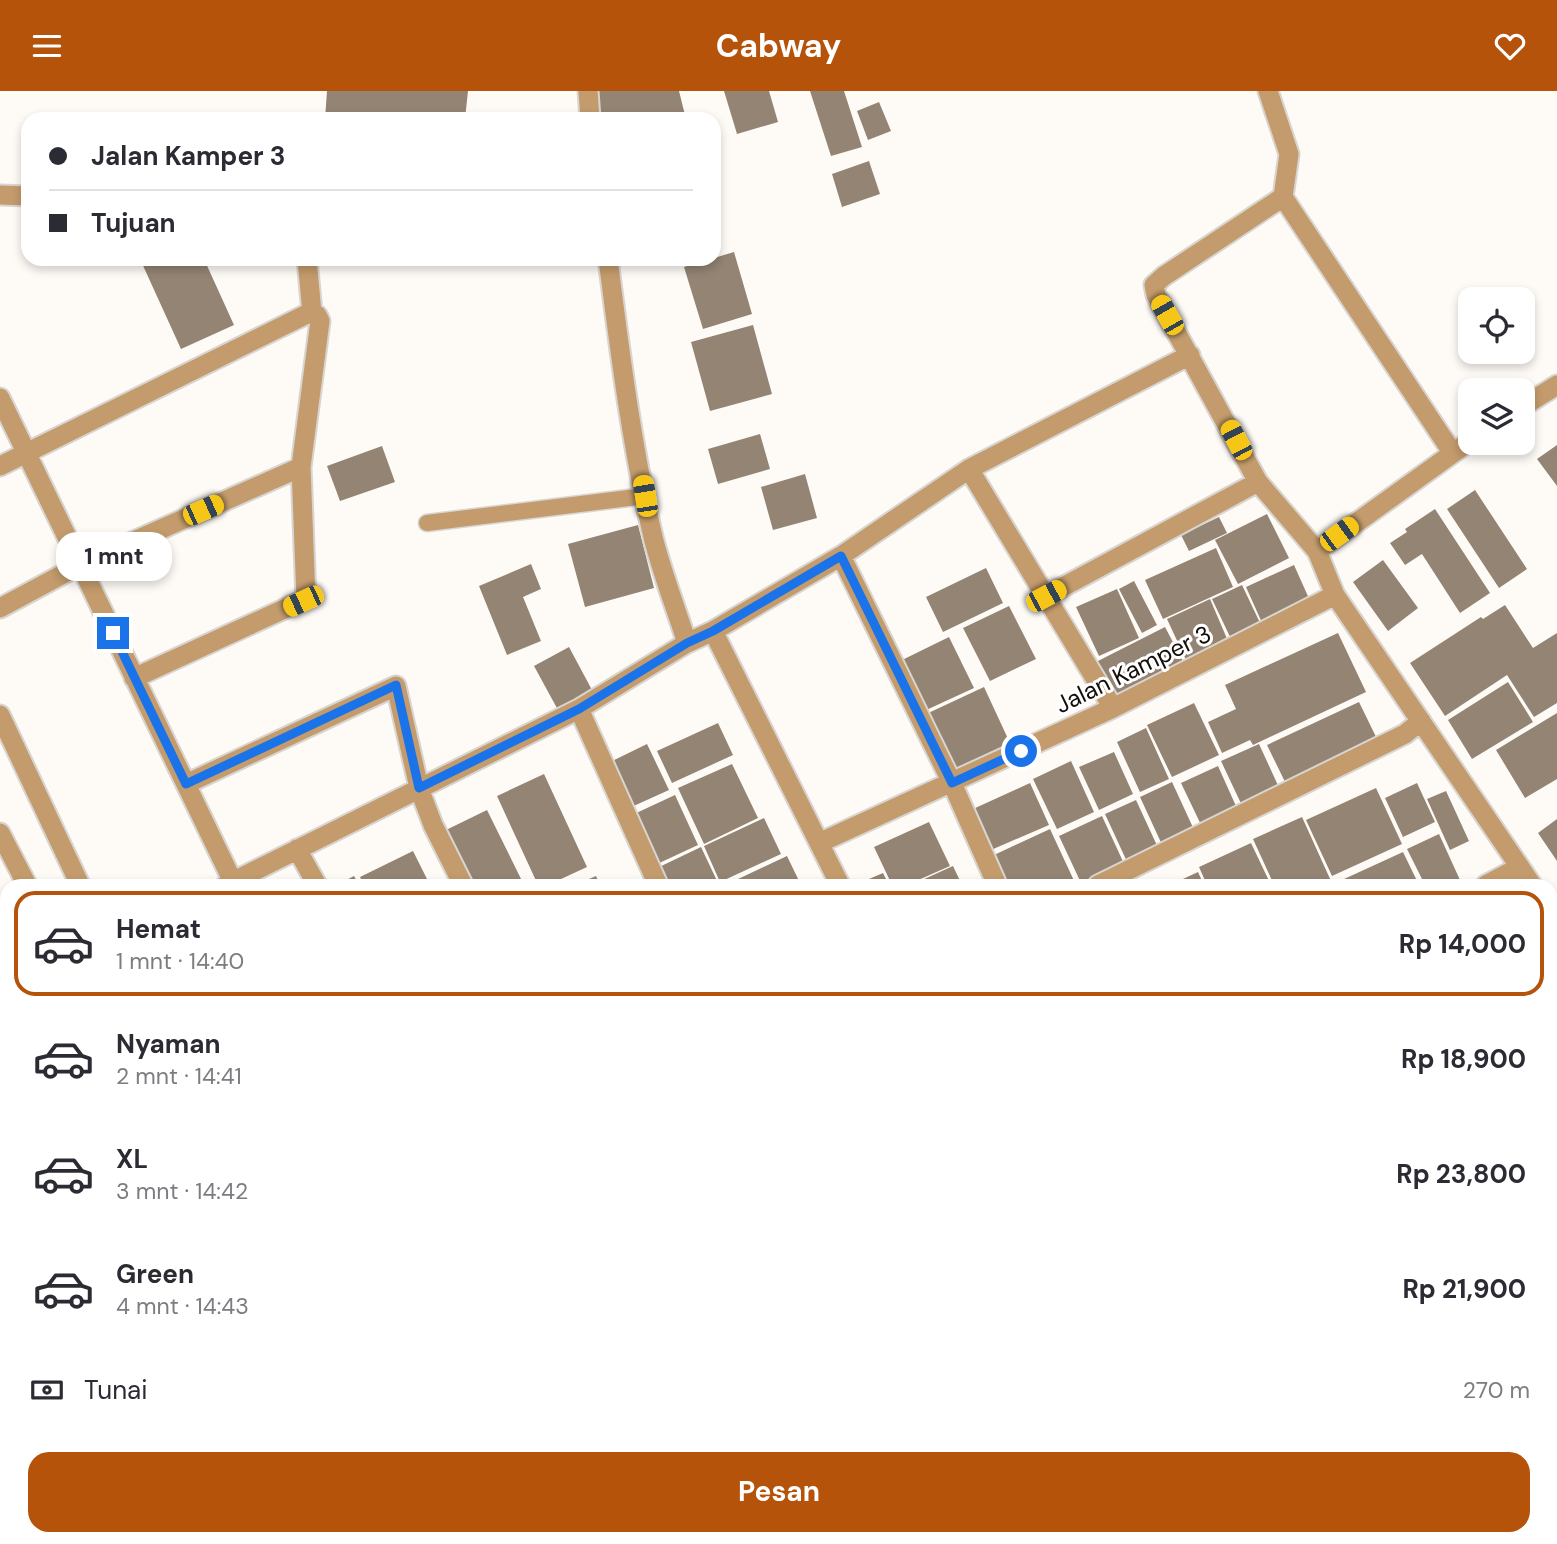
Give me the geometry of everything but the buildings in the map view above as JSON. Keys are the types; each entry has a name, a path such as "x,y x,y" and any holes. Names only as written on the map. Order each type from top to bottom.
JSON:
{"street":[{"path":"588,91 590,112"},
{"path":"1268,91 1289,154 1283,197 1452,452"},
{"path":"0,195 21,196"},
{"path":"1283,197 1164,276 1154,285 1156,295 1258,482 1317,551 1335,595 1528,879"},
{"path":"308,266 312,313"},
{"path":"609,266 645,496 655,542 687,643"},
{"path":"0,466 312,313"},
{"path":"134,678 306,599 301,467 320,321 317,315 312,313"},
{"path":"240,879 579,709 687,643 713,631 841,556 969,469 1190,355"},
{"path":"1535,399 1557,385"},
{"path":"0,398 186,784 228,879"},
{"path":"1317,551 1458,448"},
{"path":"0,608 80,565 301,467"},
{"path":"969,469 1113,708"},
{"path":"1046,596 1258,482"},
{"path":"841,556 952,783 995,879"},
{"name":"Jalan Kamper 3","path":"819,843 1113,708 1335,595"},
{"path":"713,631 837,879"},
{"path":"186,784 396,685 419,788 433,825 461,879"},
{"path":"579,709 656,879"},
{"path":"0,716 77,879"},
{"path":"1110,879 1405,734 1421,721"},
{"path":"0,832 24,879"},
{"path":"297,849 314,879"},
{"path":"1497,879 1520,867"}],"lane":[{"path":"427,523 645,496"}],"route":[{"path":"113,633 186,784 396,685 419,788 579,709 687,643 713,631 841,556 952,783 1021,751"}]}
